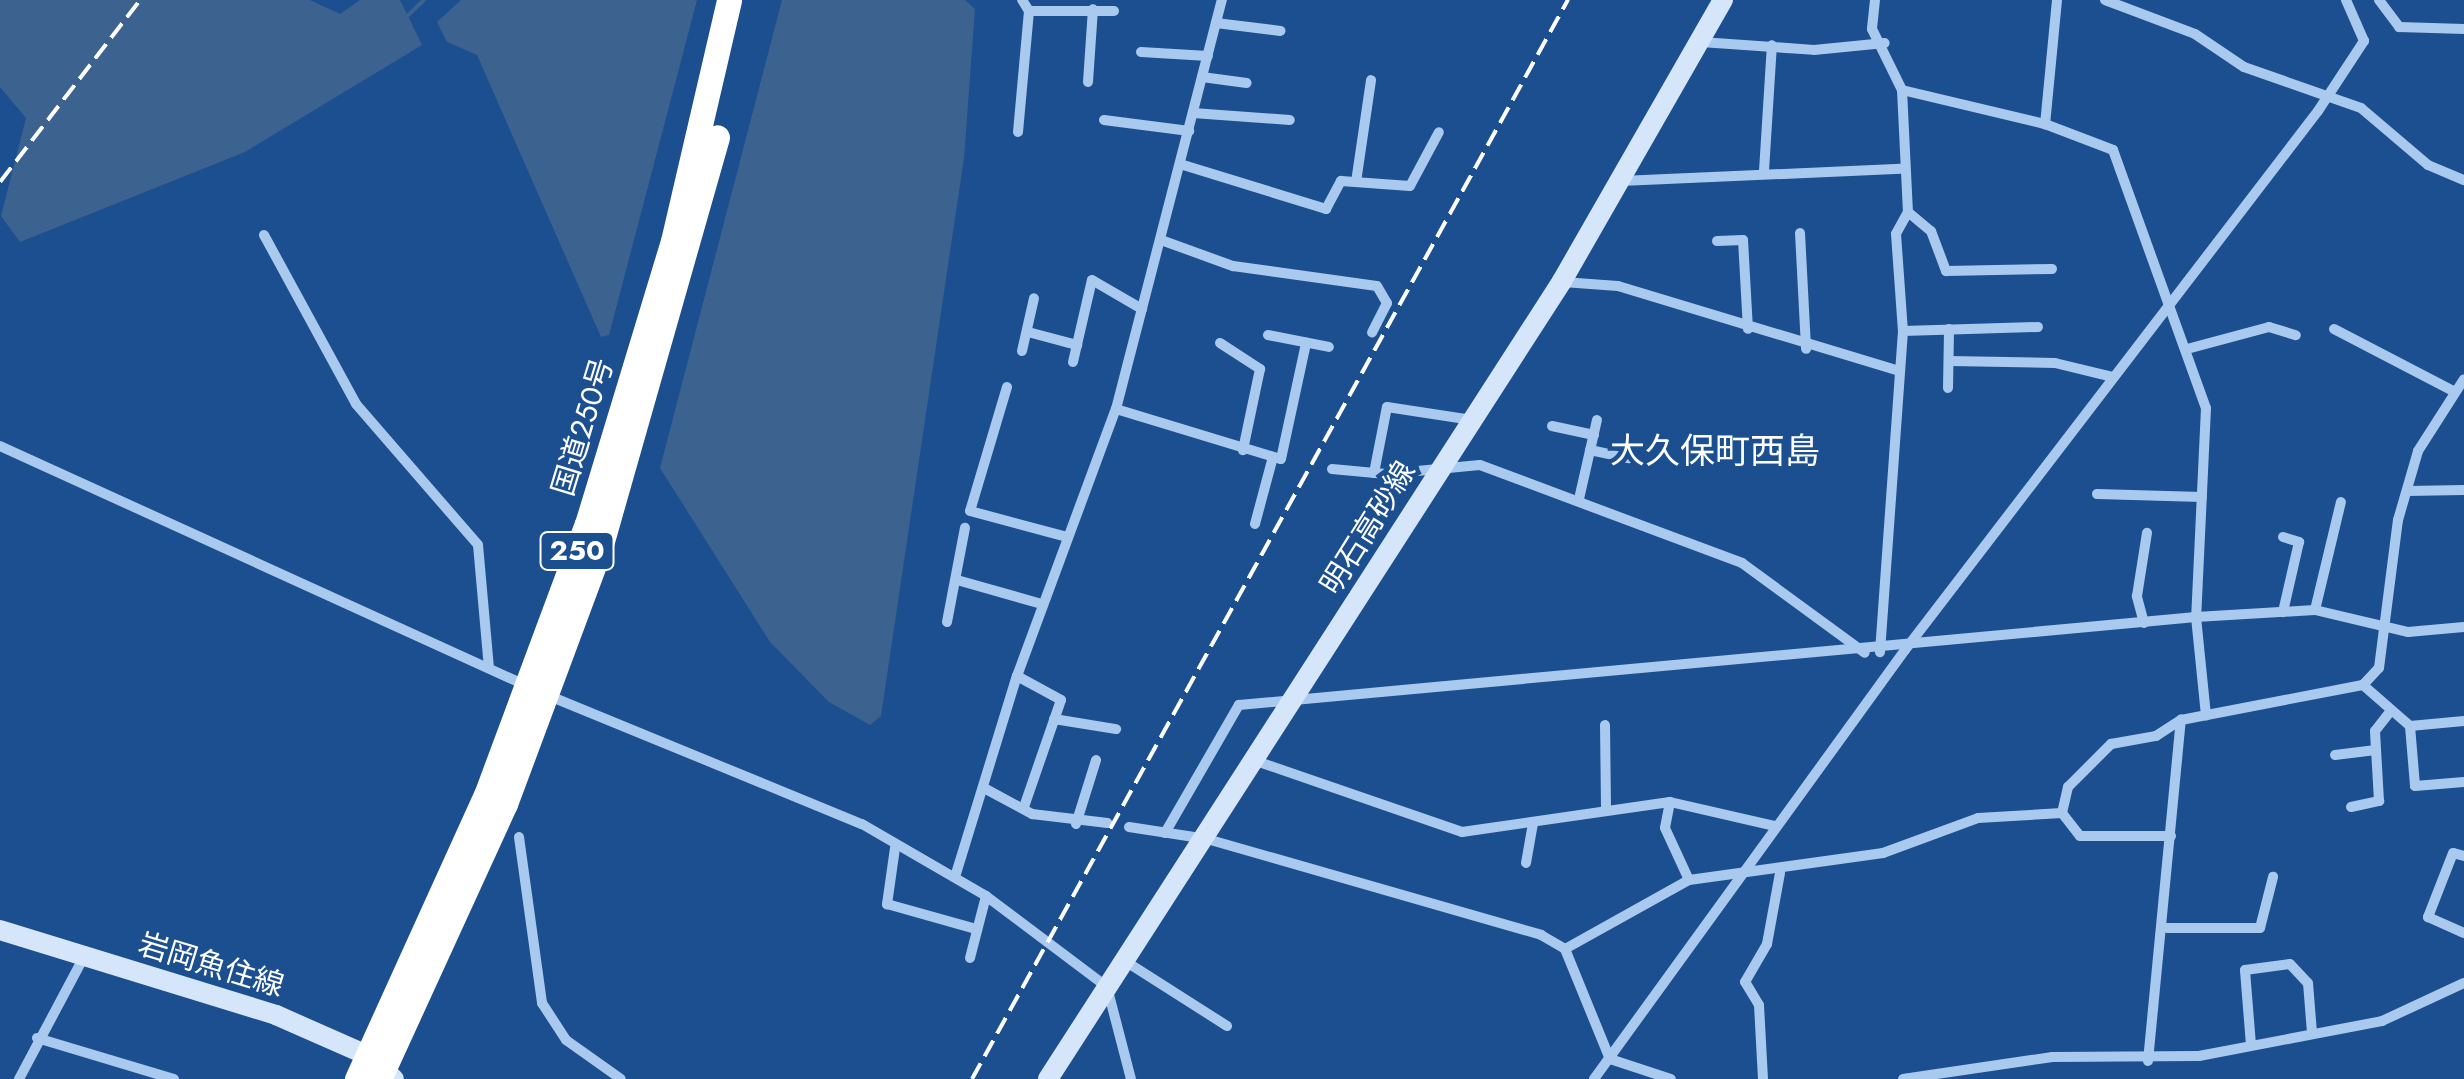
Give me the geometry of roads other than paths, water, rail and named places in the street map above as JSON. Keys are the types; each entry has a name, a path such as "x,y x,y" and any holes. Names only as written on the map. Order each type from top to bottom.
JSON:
{"highway":[{"name":"国道250号","path":"537,690 668,258 729,0"},
{"name":"国道250号","path":"377,1073 537,690 645,403 747,0"}],"main road":[{"name":"明石高砂線","path":"1048,1079 1206,840 1562,282 1724,0"},
{"name":"岩岡魚住線","path":"0,930 276,1015 377,1073"}],"street":[{"path":"1018,132 1029,11 1022,0"},
{"path":"955,878 1017,676 1116,409 1222,0"},
{"path":"1875,0 1872,29 1885,43 1902,90 1901,169 1908,212 1896,234 1903,331 1880,652"},
{"path":"2045,124 2057,0"},
{"path":"2105,0 2195,34 2244,67 2330,92 2428,165 2464,180"},
{"path":"1594,1079 1905,650 2330,92 2364,41 2346,0"},
{"path":"2380,0 2399,26 2464,28"},
{"path":"1088,82 1093,9"},
{"path":"1029,11 1114,11"},
{"path":"1216,23 1281,31"},
{"path":"1700,42 1885,43"},
{"path":"1764,170 1772,45"},
{"path":"1141,52 1208,56"},
{"path":"1202,77 1247,83"},
{"path":"1356,182 1370,80"},
{"path":"1902,90 2045,124 2113,150 2206,408 2196,617 2206,715"},
{"path":"1194,113 1290,120"},
{"path":"1104,120 1188,131"},
{"path":"1180,164 1326,210 1341,181 1410,186 1439,132"},
{"path":"1620,181 1764,170 1901,169"},
{"path":"1908,212 1931,232 1946,271 2052,269"},
{"path":"1800,232 1806,349"},
{"path":"264,234 356,404 478,545 489,668"},
{"path":"1160,240 1233,266 1377,286 1386,302 1372,332"},
{"path":"1716,241 1743,240 1748,329"},
{"path":"1073,362 1092,280 1142,309"},
{"path":"1562,282 1618,286 1806,349 1899,371"},
{"path":"1022,350 1034,298"},
{"path":"1903,331 2038,326"},
{"path":"2187,350 2270,326 2296,335"},
{"path":"1948,388 1950,329"},
{"path":"2334,330 2455,392"},
{"path":"1028,332 1077,346"},
{"path":"1268,335 1330,347"},
{"path":"1220,342 1260,369 1244,450"},
{"path":"1116,409 1281,459 1306,343"},
{"path":"1950,361 2055,363 2113,377"},
{"path":"2363,685 2391,629 2406,491 2418,451 2464,380"},
{"path":"1007,387 970,511 1067,537"},
{"path":"1374,473 1387,408 1473,420"},
{"path":"1579,499 1597,420"},
{"path":"1552,426 1594,435"},
{"path":"0,446 537,690 862,824 895,848 986,896 1107,987 1131,1079"},
{"path":"1590,450 1629,458"},
{"path":"1255,524 1273,457"},
{"path":"1332,469 1374,473 1480,464 1742,562 1866,653"},
{"path":"2406,491 2464,490"},
{"path":"2097,494 2202,497"},
{"path":"2315,610 2341,502"},
{"path":"947,622 964,528"},
{"path":"2144,623 2137,596 2147,533"},
{"path":"2282,536 2299,542 2283,612"},
{"path":"957,580 1042,604"},
{"path":"1165,833 1239,704 1297,696 1905,650 2196,617 2315,610 2391,629 2464,628"},
{"path":"1017,676 1061,700 1024,808"},
{"path":"2062,812 2068,788 2111,744 2156,736 2181,720 2363,685"},
{"path":"2363,685 2410,726 2464,721"},
{"path":"2351,807 2378,801 2375,730 2390,712"},
{"path":"1054,720 1116,729"},
{"path":"2148,1061 2166,928 2181,720"},
{"path":"1605,726 1606,806"},
{"path":"2410,726 2415,786 2464,782"},
{"path":"2336,755 2376,750"},
{"path":"1076,824 1096,760"},
{"path":"1256,761 1415,823 1462,832 1534,824 1606,806 1670,802 1775,826"},
{"path":"984,788 1024,808 1076,824 1107,823"},
{"path":"1670,802 1664,828 1689,880"},
{"path":"1129,827 1206,840 1564,949 1689,880 1780,873 1883,853 1978,818 2062,812"},
{"path":"2062,812 2080,836 2171,836"},
{"path":"1526,863 1534,824"},
{"path":"518,837 542,1003 566,1040 621,1079"},
{"path":"895,848 887,904 976,929"},
{"path":"2464,856 2454,853 2428,916 2464,933"},
{"path":"1762,1079 1759,1005 1744,982 1767,944 1780,873"},
{"path":"2166,928 2260,928 2273,876"},
{"path":"970,958 986,896"},
{"path":"1564,949 1610,1059 1671,1079"},
{"path":"20,1079 36,1038 84,957"},
{"path":"1124,961 1228,1026"},
{"path":"2251,1045 2246,970 2290,964 2308,983 2312,1034"},
{"path":"1903,1079 2052,1057 2148,1061 2251,1045 2382,1022 2464,982"},
{"path":"36,1038 150,1076 174,1079"}],"water":[{"path":"0,0 310,0 340,14 360,0 400,0 422,45 245,152 20,242 1,216 26,118 0,87"},
{"path":"461,0 697,0 609,335 601,337 477,55 447,42 437,22"},
{"path":"782,0 965,0 975,9 964,158 881,716 870,725 829,702 770,642 660,468"}],"waterway":[{"path":"407,16 424,0"}],"railway":[{"path":"0,182 140,0"},
{"path":"972,1079 1568,0"}],"district":[{"name":"大久保町西島","path":"1715,451"}]}
